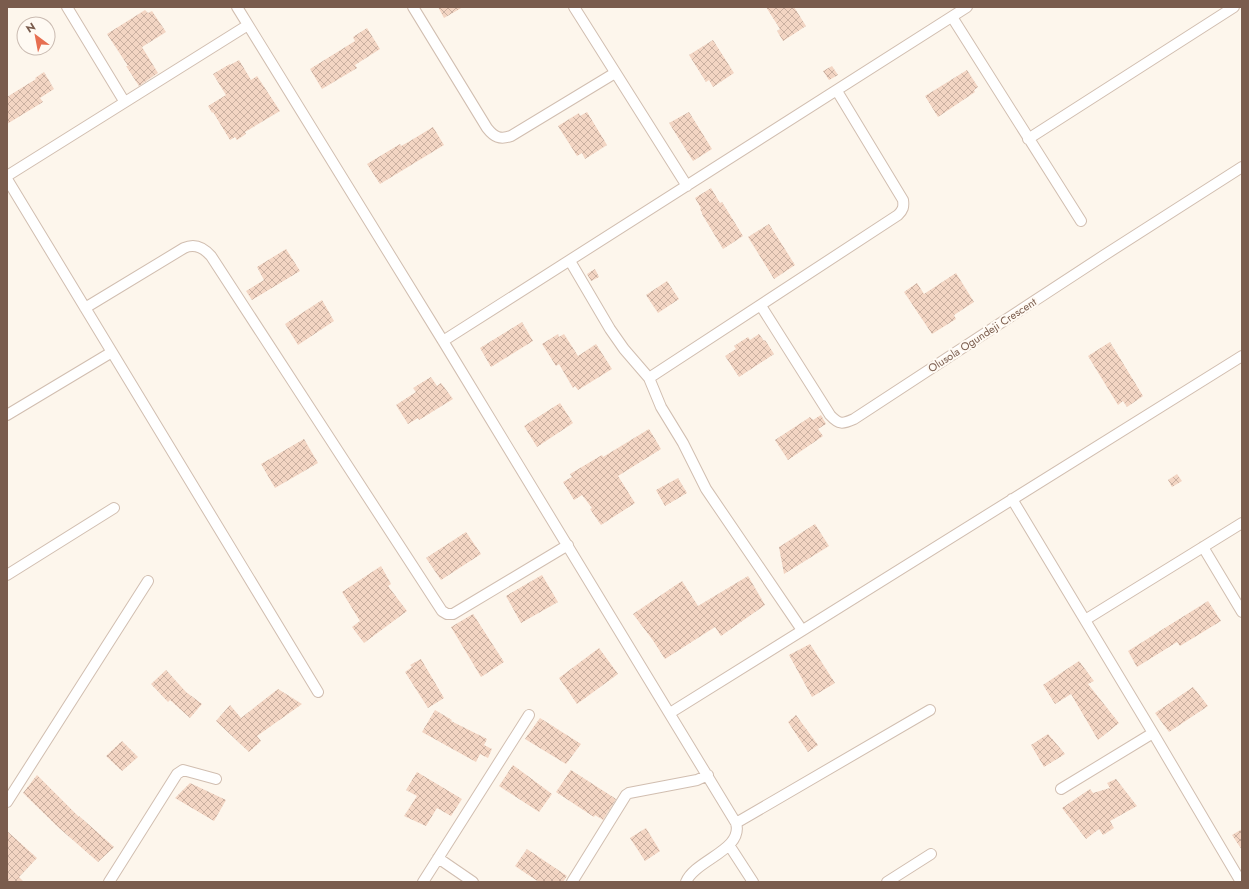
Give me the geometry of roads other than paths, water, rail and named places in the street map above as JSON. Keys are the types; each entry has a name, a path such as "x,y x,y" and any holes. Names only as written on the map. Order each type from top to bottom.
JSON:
{"street":[{"path":"67,7 124,102"},
{"path":"237,7 568,545 736,823 738,828 734,841 691,874 686,882"},
{"path":"413,7 487,128 496,137 504,138 511,136 615,73"},
{"path":"574,7 686,186"},
{"path":"443,341 967,7"},
{"path":"1028,139 1234,7"},
{"path":"952,17 1081,221"},
{"path":"7,176 248,25"},
{"path":"649,378 761,306 903,211 903,200 837,91"},
{"name":"Olusola Ogundeji Crescent","path":"761,306 830,415 839,423 844,423 854,419 1242,167"},
{"path":"7,179 318,692"},
{"path":"85,308 184,248 194,246 201,247 207,251 290,376 433,598 442,611 447,614 453,614 568,545"},
{"path":"570,261 610,329 649,378 661,407 689,454 697,474 706,489 802,630"},
{"path":"7,415 112,352"},
{"path":"670,713 1242,356"},
{"path":"1012,499 1241,882"},
{"path":"7,575 114,508"},
{"path":"1085,620 1242,523"},
{"path":"1203,547 1242,612"},
{"path":"7,802 148,581"},
{"path":"736,823 930,710"},
{"path":"423,882 529,715"},
{"path":"1061,789 1153,733"},
{"path":"109,882 177,774 184,770 216,779"},
{"path":"572,882 629,792 697,780 708,775"},
{"path":"729,845 753,882"},
{"path":"887,882 931,854"},
{"path":"438,858 473,882"}]}
